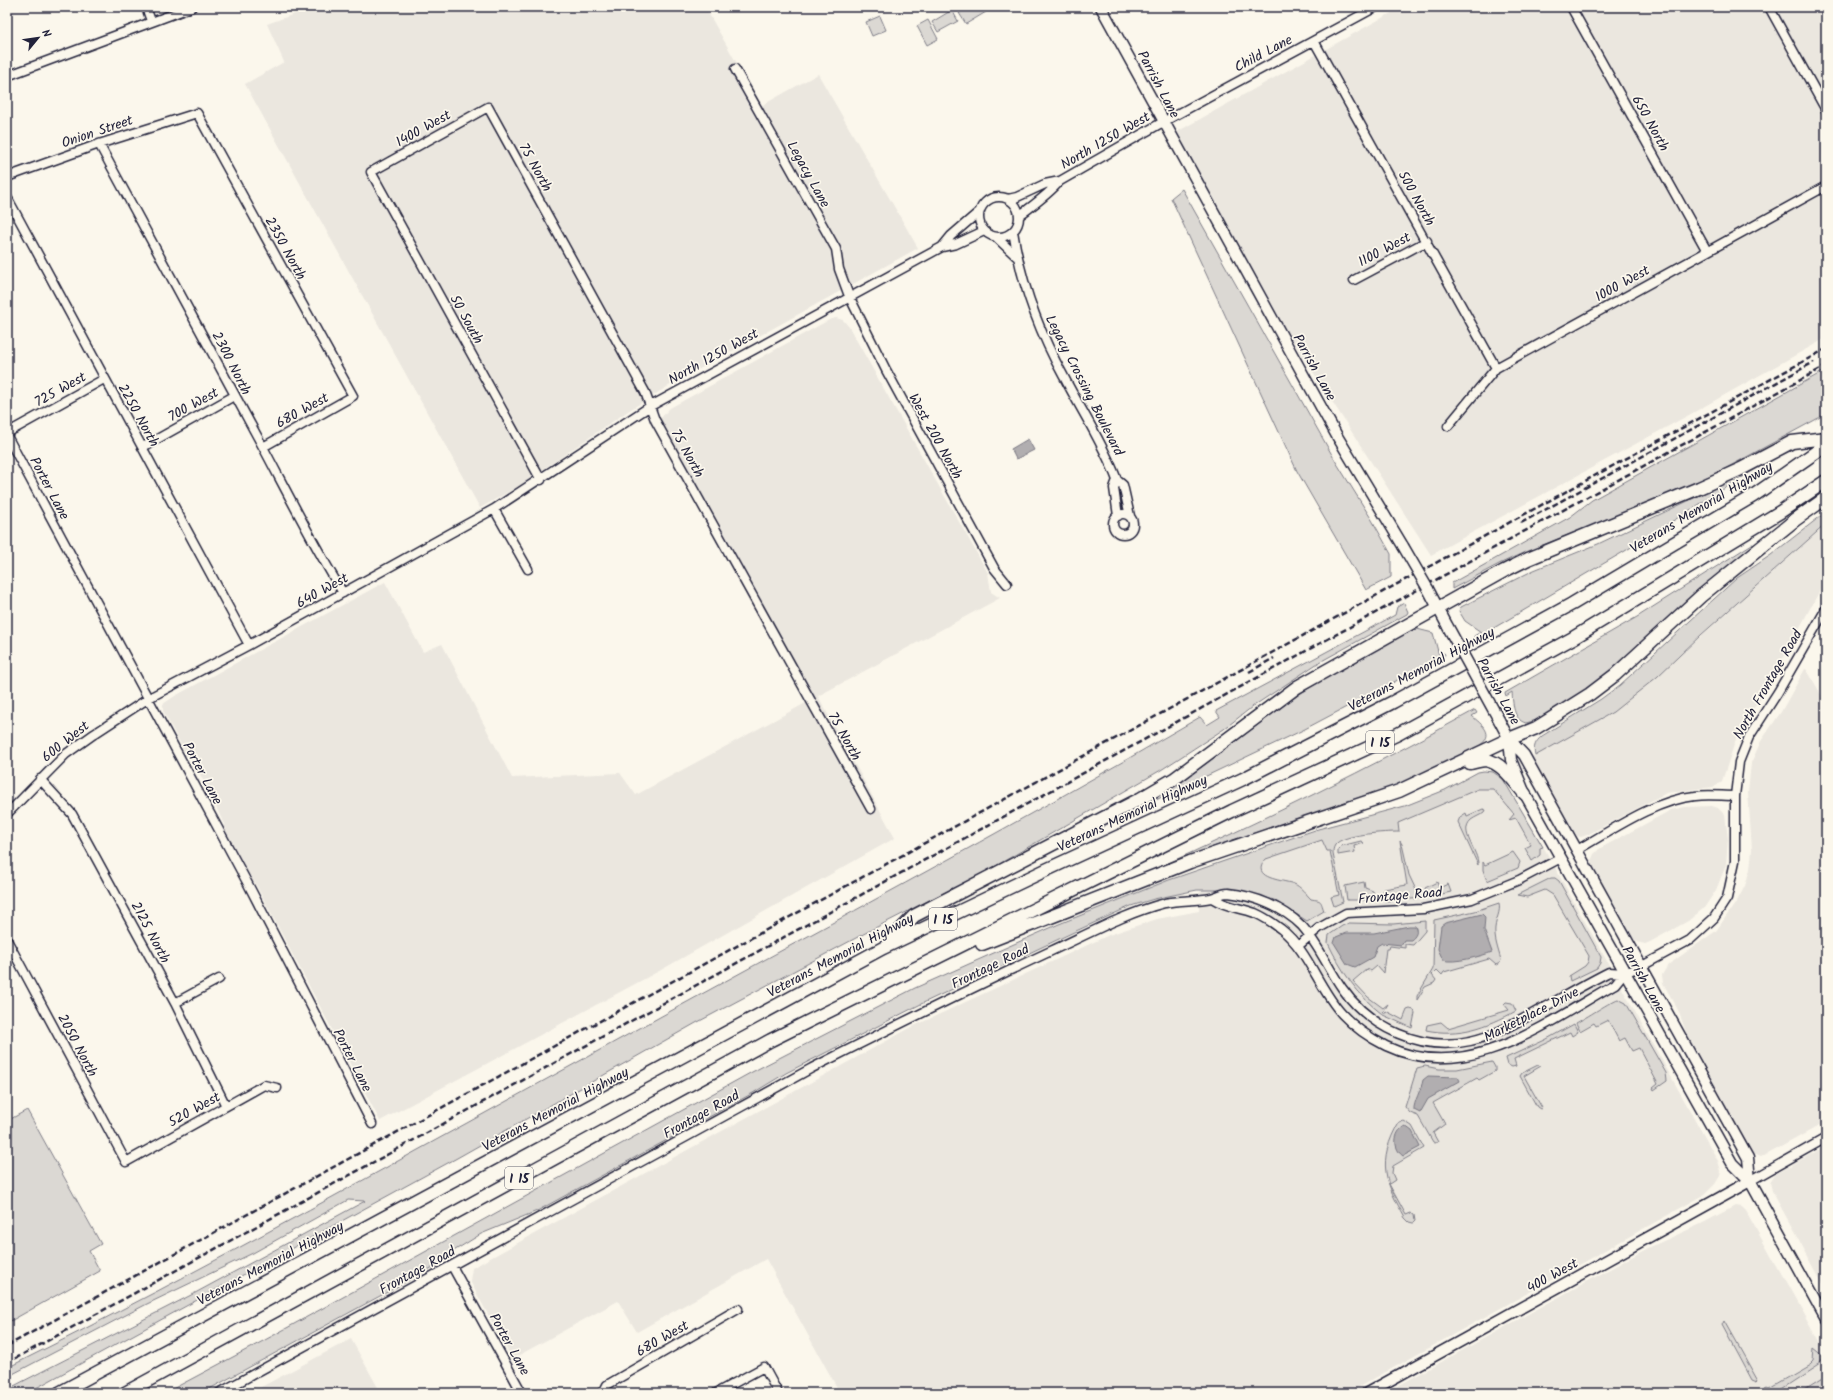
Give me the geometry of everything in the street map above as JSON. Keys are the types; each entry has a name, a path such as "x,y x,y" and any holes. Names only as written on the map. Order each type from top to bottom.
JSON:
{"highway":[{"path":"883,948 914,916 1140,799 1174,779 1297,687 1528,559 1699,488 1741,469 1792,442 1826,438"},
{"name":"Veterans Memorial Highway","path":"59,1393 883,948 1046,870 1243,779 1393,702 1572,604 1753,496 1826,445"},
{"name":"I 15","path":"125,1393 771,1040 1232,811 1398,734 1573,638 1780,512 1826,481"},
{"path":"916,969 1190,862 1365,802 1426,779 1509,739 1536,728 1590,694 1609,680 1713,587 1795,520 1826,498"},
{"path":"1365,802 1390,801 1425,787 1468,764 1484,760 1501,767 1525,794"}],"main road":[{"name":"Parrish Lane","path":"1101,7 1337,436 1428,589 1509,739 1524,755 1642,966 1748,1158 1750,1182"},
{"name":"Parrish Lane","path":"1509,739 1511,760 1525,794 1624,973 1732,1163 1750,1182 1826,1319"},
{"name":"400 West","path":"1367,1393 1750,1182"}],"street":[{"path":"146,7 151,21"},
{"path":"7,76 151,21 192,7"},
{"name":"Child Lane","path":"1163,122 1376,7"},
{"name":"650 North","path":"1571,7 1707,251"},
{"path":"1769,7 1826,110"},
{"name":"500 North","path":"1314,41 1496,368"},
{"name":"Legacy Lane","path":"736,69 836,249 838,269 849,296"},
{"name":"1400 West","path":"371,172 488,107"},
{"name":"75 North","path":"488,107 644,392 649,407 871,809"},
{"name":"Onion Street","path":"7,177 99,144 197,113"},
{"name":"2350 North","path":"197,113 353,396"},
{"name":"North 1250 West","path":"1019,216 1035,202 1050,192 1060,181 1163,122"},
{"name":"2300 North","path":"99,144 195,319 234,396 343,593"},
{"name":"50 South","path":"371,172 541,480"},
{"name":"North 1250 West","path":"1008,199 1017,198 1045,184 1060,181"},
{"name":"1000 West","path":"1448,426 1496,368 1826,186"},
{"name":"2250 North","path":"7,197 249,645"},
{"path":"996,237 1009,234 1018,225 1019,216 1016,206 1008,199 1002,197 988,200 980,211 979,222 984,231 996,237 1016,256"},
{"name":"North 1250 West","path":"942,247 951,236 980,211"},
{"name":"North 1250 West","path":"506,502 649,407 849,296 942,247 956,244 984,231"},
{"name":"Legacy Crossing Boulevard","path":"1013,231 1016,256 1033,312 1064,378 1098,437 1117,480 1123,485 1133,527 1128,533 1122,534 1116,532 1114,527 1114,520 1118,516 1114,488 1117,480"},
{"name":"1100 West","path":"1354,280 1426,241"},
{"name":"West 200 North","path":"849,296 900,397 994,568 1007,584"},
{"name":"725 West","path":"7,433 104,379"},
{"name":"700 West","path":"143,447 234,396"},
{"name":"680 West","path":"263,447 353,396"},
{"name":"Porter Lane","path":"7,436 248,884 372,1124"},
{"name":"640 West","path":"149,698 249,645 506,502"},
{"path":"494,509 528,569"},
{"path":"1118,516 1122,514 1130,516"},
{"name":"North Frontage Road","path":"1642,966 1690,940 1714,918 1726,898 1736,861 1735,796 1739,762 1749,737 1778,692 1826,609"},
{"name":"600 West","path":"8,812 66,754 149,698"},
{"name":"2125 North","path":"40,779 72,814 175,1004 226,1106"},
{"path":"1577,850 1644,812 1672,801 1694,796 1735,796"},
{"name":"Frontage Road","path":"1298,946 1319,928 1346,914 1423,909 1472,899 1519,880 1561,858"},
{"name":"Frontage Road","path":"219,1393 792,1079 969,990 1131,914 1166,903 1212,898 1224,893 1249,897 1269,903 1296,921 1310,936"},
{"path":"1212,898 1224,906 1244,910 1264,918 1282,930 1298,946"},
{"name":"Marketplace Drive","path":"1310,936 1342,989 1359,1009 1388,1029 1406,1037 1427,1042 1457,1043 1490,1035 1510,1026 1609,972 1624,973 1642,966"},
{"name":"2050 North","path":"7,940 126,1162"},
{"name":"Marketplace Drive","path":"1298,946 1330,999 1343,1015 1358,1029 1393,1049 1412,1056 1433,1059 1466,1057 1497,1048 1533,1031 1616,984 1624,973"},
{"path":"175,1004 219,979"},
{"name":"520 West","path":"126,1162 264,1085 276,1088"},
{"path":"1750,1182 1826,1138"},
{"name":"Porter Lane","path":"452,1266 522,1393"},
{"name":"680 West","path":"603,1393 607,1385 738,1309"},
{"path":"716,1393 764,1367 778,1393"}],"shaded area":[{"path":"314,7 705,7 761,106 818,74 918,248 667,387 628,411 519,486 480,508 245,84 284,62 267,24"},
{"path":"970,7 983,7 986,12 966,24 959,13"},
{"path":"1388,7 1826,7 1826,338 1689,415 1431,555 1272,308 1175,133 1391,13"},
{"path":"952,10 958,21 938,32 932,22"},
{"path":"880,16 886,30 872,36 866,22"},
{"path":"928,20 938,39 927,45 917,26"},
{"path":"1182,189 1336,462 1391,554 1391,577 1366,590 1297,471 1171,198"},
{"path":"836,318 843,320 849,327 988,573 991,592 1000,598 818,696 895,838 661,970 380,1121 255,883 247,878 232,850 224,824 208,790 192,759 186,754 163,711 163,704 175,696 385,582 423,652 442,644 512,778 620,773 636,795 815,698 813,698 660,422 660,419 670,408 829,320"},
{"path":"1826,370 1826,414 1693,486 1525,552 1452,589 1452,583 1570,517 1592,500"},
{"path":"1028,439 1034,450 1016,459 1011,449"},
{"path":"1757,468 1625,551 1475,639 1474,636 1481,632 1465,621 1459,611 1461,607 1534,570 1598,544"},
{"path":"1826,512 1826,524 1701,635 1657,677 1613,712 1535,756 1535,745 1542,736 1601,699 1620,685 1737,578 1771,555"},
{"path":"1826,524 1826,579 1774,675 1737,736 1722,781 1713,787 1666,793 1587,835 1581,837 1577,836 1553,797 1532,757 1610,714 1691,645"},
{"path":"1752,544 1755,545 1694,596 1602,680 1540,719 1526,723 1518,718 1514,710 1512,692 1506,696 1505,693 1637,617"},
{"path":"1404,603 1408,612 1407,614 1318,663 1252,707 1224,729 1161,770 987,871 871,930 696,1023 457,1158 27,1393 7,1393 8,1389 197,1292 365,1201 348,1200 253,1253 147,1304 7,1377 7,1368 83,1330 310,1210 980,842 1200,717 1207,725 1220,717 1216,711 1395,615 1397,607"},
{"path":"1417,629 1433,633 1439,655 1444,653 1445,655 1303,730 1095,829 1093,827 1184,780 1298,695 1333,673 1405,633"},
{"path":"1805,669 1826,703 1826,1122 1760,1157 1753,1154 1750,1150 1691,1045 1678,1010 1663,983 1662,975 1668,965 1716,931 1737,901 1745,886 1750,869 1752,850 1748,792 1751,763 1761,741 1781,712"},
{"path":"1475,710 1477,713 1472,716 1486,730 1487,734 1484,742 1479,746 1412,780 1216,846 1153,870 1316,793 1396,753"},
{"path":"1478,772 1493,772 1503,779 1529,821 1718,1161 1721,1171 1720,1176 1715,1184 1704,1195 1348,1393 840,1393 766,1259 637,1332 618,1301 512,1359 470,1281 472,1268 912,1027 1109,935 1157,919 1199,911 1202,868 1318,829 1405,806 1445,790"},
{"path":"1478,772 1493,772 1503,779 1543,847 1540,848 1540,855 1532,861 1525,848 1531,845 1516,818 1509,820 1514,814 1493,789 1478,789 1398,823 1399,832 1365,834 1339,841 1334,846 1333,854 1343,902 1334,906 1331,897 1339,895 1330,851 1327,851 1322,840 1266,859 1262,866 1262,871 1265,875 1276,880 1296,885 1301,888 1311,899 1321,902 1324,911 1307,921 1274,900 1238,890 1197,890 1154,899 1131,906 921,1004 786,1073 753,1093 537,1211 481,1234 444,1257 435,1266 202,1393 165,1393 265,1340 752,1072 915,988 1059,924 1169,880 1318,829 1405,806 1445,790"},
{"path":"1712,806 1718,808 1725,815 1728,839 1726,865 1716,890 1704,908 1688,921 1650,942 1645,944 1637,942 1631,936 1593,868 1591,861 1594,854 1599,849 1671,810 1685,807"},
{"path":"1483,809 1486,810 1485,812 1471,820 1467,830 1476,854 1478,865 1458,822 1460,817 1466,813 1467,816"},
{"path":"1361,841 1364,843 1354,846 1355,852 1338,855 1338,849 1341,846"},
{"path":"1400,841 1409,875 1418,894 1424,898 1385,901 1383,892 1384,889 1407,885"},
{"path":"1513,852 1520,862 1518,868 1487,881 1483,870 1483,862 1485,865"},
{"path":"1551,878 1555,878 1559,881 1601,957 1597,968 1570,981 1569,976 1585,966 1588,962 1589,956 1553,895 1545,890 1527,897 1517,895"},
{"path":"1364,882 1365,888 1373,891 1375,900 1347,900 1345,886"},
{"path":"1437,882 1439,888 1448,884 1451,892 1428,897 1425,888"},
{"path":"1499,903 1495,936 1501,960 1500,963 1496,965 1489,959 1444,972 1442,975 1437,970 1432,975 1436,980 1434,983 1425,987 1417,1000 1417,996 1433,969 1434,920 1475,911"},
{"path":"1482,914 1485,917 1484,930 1492,952 1460,960 1443,960 1438,949 1441,926 1445,923"},
{"path":"1425,921 1425,931 1413,945 1405,944 1405,948 1390,946 1389,949 1386,949 1383,973 1377,966 1371,971 1367,969 1353,981 1368,997 1383,1008 1388,1004 1382,1014 1365,999 1350,982 1328,943 1329,935 1349,923 1393,924"},
{"path":"1415,926 1416,930 1415,935 1411,940 1404,940 1401,945 1382,943 1377,946 1373,957 1355,967 1347,964 1334,943 1336,937 1346,933 1374,933"},
{"path":"1618,999 1626,1003 1666,1073 1667,1081 1654,1090 1653,1088 1658,1084 1639,1048 1632,1051 1625,1038 1619,1041 1608,1020 1596,1026 1594,1023 1580,1031 1576,1023"},
{"path":"1506,1002 1512,1003 1516,1011 1483,1026 1450,1032 1426,1030 1427,1025 1441,1022 1448,1028 1509,1010 1504,1004"},
{"path":"1407,1010 1414,1010 1415,1013 1412,1028 1383,1015 1386,1011 1403,1020"},
{"path":"1574,1024 1578,1032 1572,1036 1570,1032 1514,1059 1516,1066 1512,1067 1508,1065 1506,1058 1545,1040"},
{"path":"1492,1062 1495,1067 1495,1071 1479,1080 1477,1078 1433,1103 1445,1124 1433,1133 1438,1142 1433,1142 1418,1116 1410,1113 1405,1107 1417,1068 1425,1066 1439,1069 1457,1069"},
{"path":"1538,1065 1541,1066 1524,1076 1542,1108 1540,1109 1537,1107 1520,1076 1522,1073"},
{"path":"1428,1076 1458,1077 1460,1081 1428,1099 1420,1113 1414,1110 1414,1107 1423,1080"},
{"path":"27,1110 101,1244 89,1251 100,1271 7,1323 7,1121"},
{"path":"1404,1121 1412,1126 1424,1148 1393,1166 1392,1173 1395,1180 1389,1184 1406,1215 1411,1213 1414,1215 1415,1221 1413,1223 1409,1222 1405,1218 1398,1205 1388,1182 1386,1172 1387,1149 1399,1122"},
{"path":"1405,1126 1412,1131 1420,1147 1403,1156 1397,1149 1396,1136"},
{"path":"1826,1146 1826,1289 1772,1191 1770,1182 1775,1174"},
{"path":"1735,1206 1742,1207 1746,1211 1826,1355 1826,1393 1385,1393 1648,1248 1703,1223"},
{"path":"1725,1321 1758,1380 1757,1381 1752,1379 1723,1325"},
{"path":"351,1339 381,1393 250,1393"},
{"path":"1814,1350 1824,1358 1820,1363 1774,1393 1760,1393 1761,1390 1768,1386 1770,1387 1810,1364 1813,1361"},
{"path":"1826,1376 1826,1393 1799,1393"}],"railway":[{"path":"7,1346 1826,349"},
{"path":"1521,523 1814,362"},
{"path":"7,1363 1826,366"},
{"path":"1249,672 1274,658"}]}
